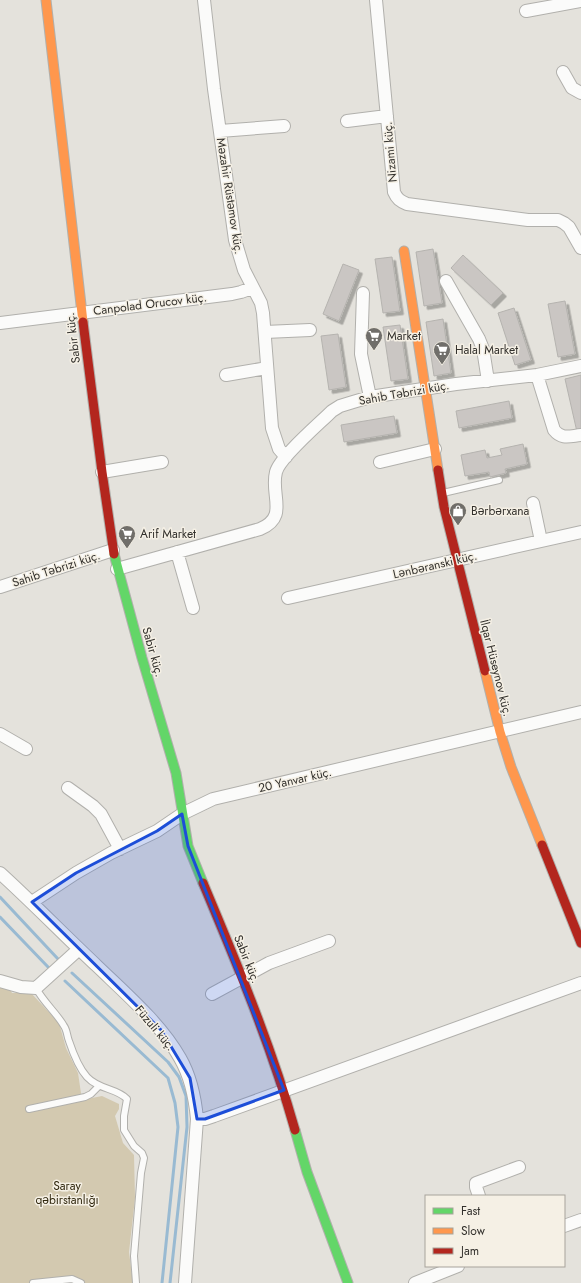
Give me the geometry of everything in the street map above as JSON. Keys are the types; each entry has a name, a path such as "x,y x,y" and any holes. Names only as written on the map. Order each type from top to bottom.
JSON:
{"street":[{"name":"Sabir küç.","path":"46,0 82,312 102,472 117,568 176,773 188,846 242,978 284,1090 307,1172 348,1283"},
{"name":"Məzahir Rüstəmov küç.","path":"204,0 220,131 236,240 242,265 252,288 261,303 272,428 279,449 286,457"},
{"name":"Nizami küç.","path":"376,0 394,192 400,201 407,204 521,219 558,220 564,222 569,227 581,248"},
{"path":"526,11 581,2"},
{"path":"563,72 572,88 581,93"},
{"path":"347,121 387,116"},
{"path":"220,131 284,126"},
{"name":"İlqar Hüseynov küç.","path":"404,251 441,493 500,732 511,767 581,943"},
{"path":"446,281 479,339 483,349 488,381"},
{"name":"Canpolad Orucov küç.","path":"0,323 232,294 252,288"},
{"path":"363,293 360,354 370,397"},
{"path":"264,332 310,330"},
{"name":"Sahib Təbrizi küç.","path":"117,568 268,526 276,516 276,472 286,457 340,406 370,397 469,382 537,376 581,366"},
{"path":"226,375 267,368"},
{"path":"537,376 554,430 558,435 564,437 581,435"},
{"path":"380,462 435,448"},
{"path":"102,472 162,462"},
{"path":"533,503 541,541"},
{"name":"Lənbəranski küç.","path":"288,598 581,532"},
{"name":"Sahib Təbrizi küç.","path":"0,587 113,550"},
{"path":"177,552 193,608"},
{"name":"20 Yanvar küç.","path":"32,902 76,873 157,831 182,814 213,799 581,712"},
{"path":"0,734 26,749"},
{"path":"68,788 93,806 101,814 120,849"},
{"name":"Füzuli küç.","path":"0,873 32,902 161,1030 180,1058 190,1078 195,1097 197,1119 185,1283"},
{"path":"212,994 269,963 329,941"},
{"path":"0,981 21,987 36,988 79,949"},
{"path":"197,1119 205,1119 214,1116 581,983"},
{"path":"479,1195 476,1183 519,1167"},
{"path":"565,1226 581,1220"},
{"path":"415,1283 455,1267"}],"lane":[{"path":"441,493 499,480"},
{"path":"36,988 44,1001 59,1017 65,1028 75,1059 86,1076 99,1086 123,1095 127,1099 124,1116 124,1130 134,1146 142,1153 144,1158 141,1174 134,1256 136,1283"},
{"path":"29,1109 84,1097 91,1094 99,1086"},
{"path":"33,1283 72,1279 81,1283"}],"highlighted area":[{"path":"182,814 188,846 284,1090 205,1119 197,1119 190,1078 161,1030 32,902 76,873 157,831"}],"green space":[{"name":"Saray qəbirstanlığı","path":"0,985 8,986 12,993 31,993 59,1023 66,1048 78,1073 82,1100 102,1096 119,1104 119,1109 115,1116 123,1143 134,1155 135,1198 129,1252 133,1283 0,1283"}],"building":[{"path":"433,249 442,303 424,306 416,252"},
{"path":"463,255 503,293 491,305 451,268"},
{"path":"392,257 400,311 383,313 375,259"},
{"path":"343,264 359,270 339,321 323,314"},
{"path":"565,301 575,354 558,357 548,304"},
{"path":"514,308 531,360 515,365 498,313"},
{"path":"443,319 451,373 434,376 426,322"},
{"path":"400,325 408,379 391,381 383,327"},
{"path":"338,334 346,387 329,390 321,336"},
{"path":"581,375 581,431 577,432 565,379"},
{"path":"509,401 512,418 459,428 456,411"},
{"path":"394,416 397,433 344,442 341,425"},
{"path":"523,444 527,464 505,469 506,473 490,477 489,472 465,476 461,455 485,450 487,458 502,455 500,449"}],"waterway":[{"path":"0,897 58,959"},
{"path":"0,917 49,968"},
{"path":"72,973 168,1062 179,1077 186,1096 187,1127 170,1283"},
{"path":"65,981 168,1078 175,1103 178,1127 162,1283"}],"traffic: fast":[{"path":"114,554 142,658 176,773 188,846 203,883"},
{"path":"295,1130 307,1172 348,1283"}],"traffic: slow":[{"path":"46,0 83,322"},
{"path":"404,251 438,470"},
{"path":"485,671 500,732 511,767 542,845"}],"traffic: jam":[{"path":"83,322 114,554"},
{"path":"438,470 444,507 485,671"},
{"path":"542,845 581,943"},
{"path":"203,883 241,974 286,1098 295,1130"}],"place":[{"name":"Market","path":"374,351"},
{"name":"Halal Market","path":"442,365"},
{"name":"Bərbərxana","path":"458,526"},
{"name":"Arif Market","path":"127,549"}]}
